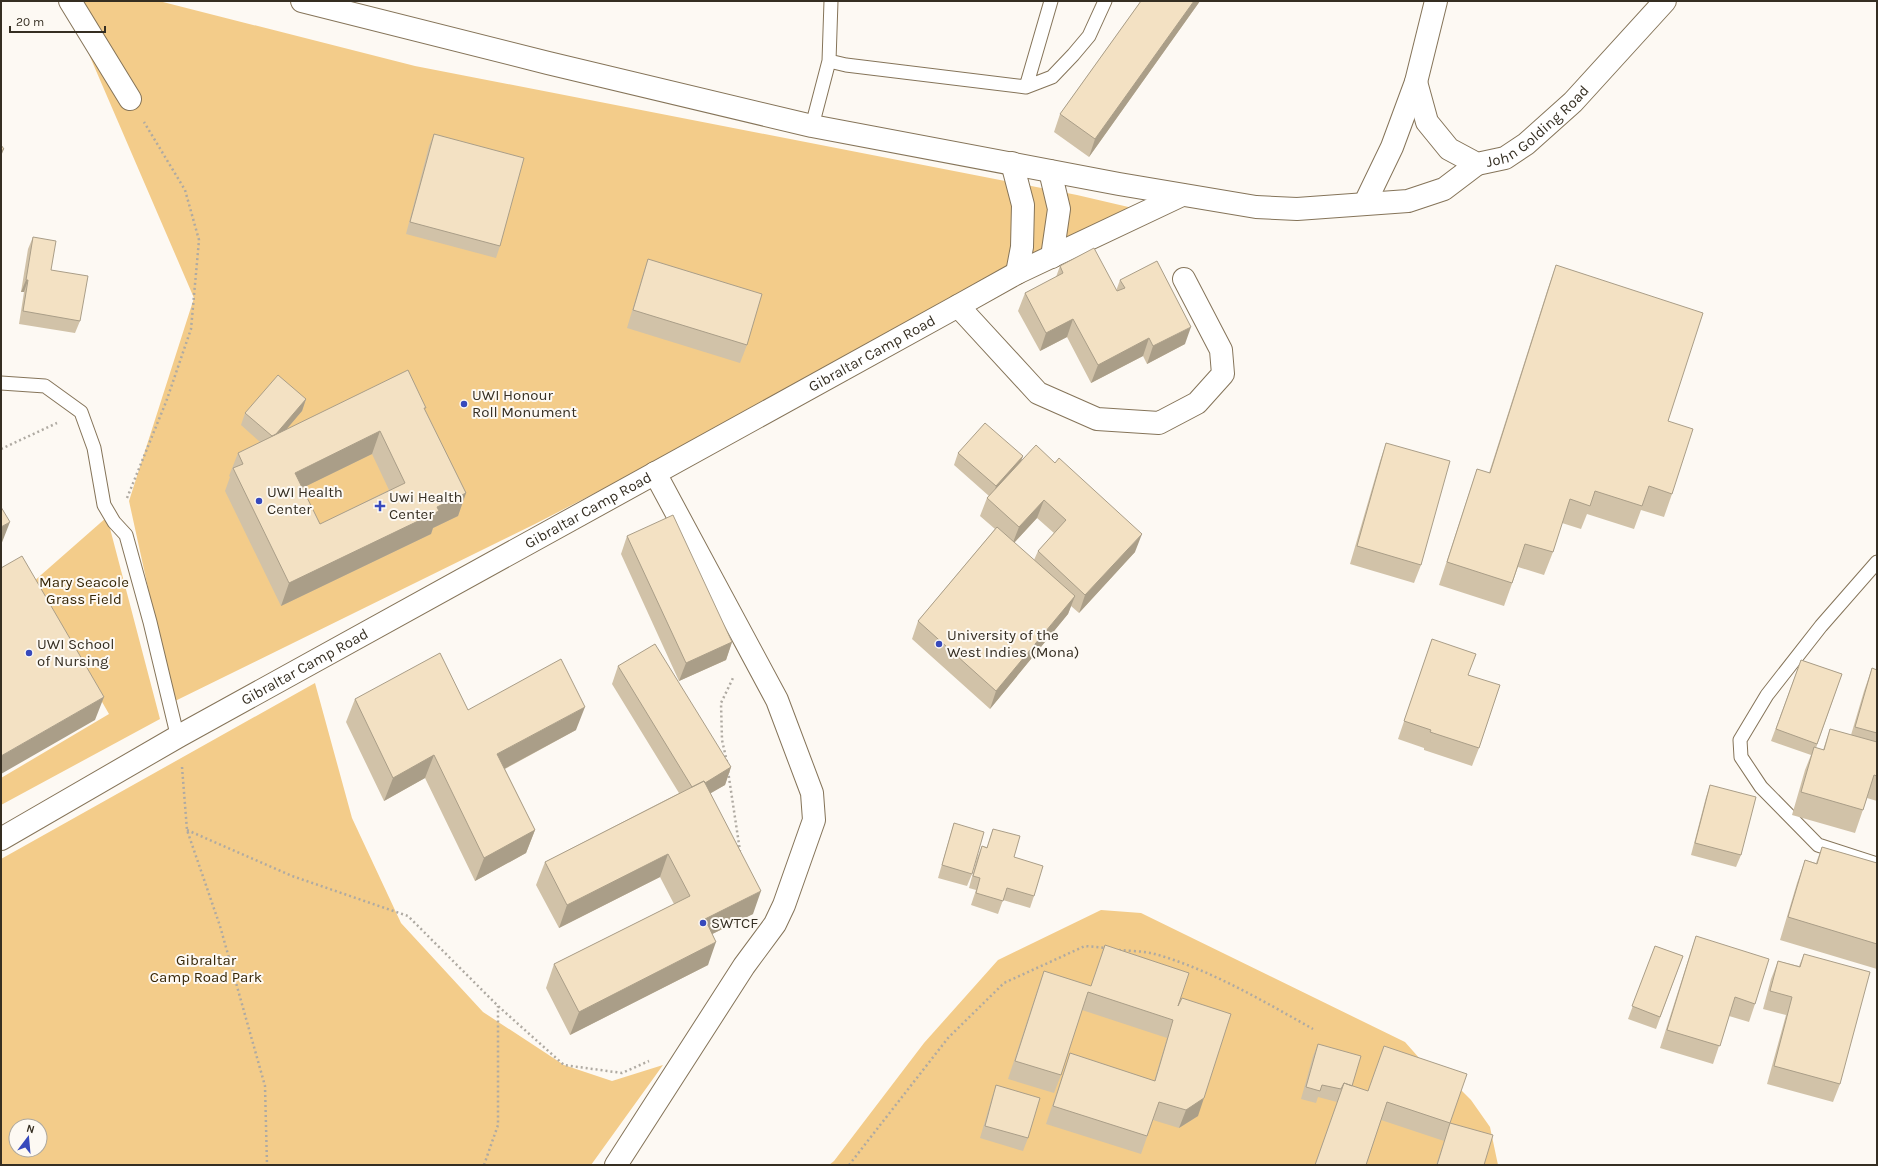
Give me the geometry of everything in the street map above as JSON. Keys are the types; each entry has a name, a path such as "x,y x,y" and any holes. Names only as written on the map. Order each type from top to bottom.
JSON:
{"street":[{"path":"70,1 130,99"},
{"path":"302,1 548,63 812,126 1050,171 1256,207 1304,208 1365,202 1408,201 1444,189 1477,164"},
{"name":"John Golding Road","path":"1365,202 1392,147 1416,82 1436,1"},
{"name":"John Golding Road","path":"1416,82 1427,122 1449,149 1477,164 1505,158 1526,144 1573,102 1665,1"},
{"path":"1012,163 1023,205 1022,247 1017,273"},
{"path":"1050,171 1059,209 1052,257"},
{"name":"Gibraltar Camp Road","path":"1,839 179,736 1017,273 1182,195"},
{"path":"958,306 1038,393 1097,419 1159,423 1198,403 1223,374 1221,350 1184,279"},
{"path":"616,1165 744,966 775,924 784,905 814,820 812,793 777,700 655,473"}],"lane":[{"path":"812,126 829,61 831,1"},
{"path":"1026,87 1051,1"},
{"path":"829,61 846,65 1026,87 1052,77 1073,55 1089,36 1105,1"},
{"path":"1,382 45,386 81,412 94,448 104,505 114,522 126,536 150,622 174,726 179,736"},
{"path":"1877,562 1821,626 1767,695 1740,740 1741,757 1761,787 1818,846 1877,864"}],"path":[{"path":"126,536 125,502 166,402 191,329 199,240 185,190 130,99"},
{"path":"1,449 81,412"},
{"path":"741,857 727,762 722,740 721,703 733,676 749,648"},
{"path":"179,736 187,830 220,926 265,1086 267,1165"},
{"path":"187,830 292,876 408,916 498,1006 564,1066 622,1073 653,1059"},
{"path":"849,1165 948,1038 1004,983 1085,946 1108,948"},
{"path":"1116,949 1154,954 1203,972 1254,996 1313,1029"},
{"path":"484,1165 498,1125 498,1006"}],"green space":[{"name":"UWI Honour Roll Monument","path":"66,1 159,1 415,66 1077,195 1137,209 1052,257 535,524 173,702 129,501 194,298"},
{"name":"Mary Seacole Grass Field","path":"107,517 160,719 1,805 1,778 109,714 33,582"},
{"name":"Gibraltar Camp Road Park","path":"315,683 352,818 401,923 483,1012 564,1065 612,1081 663,1065 591,1165 1,1165 1,859"},
{"path":"1101,910 1141,913 1405,1042 1428,1068 1452,1081 1471,1100 1490,1127 1498,1165 829,1165 834,1161 924,1043 998,960"}],"building":[{"path":"1141,1 1194,1 1095,139 1060,114"},
{"path":"434,134 524,158 500,246 410,222"},
{"path":"33,237 56,241 51,270 88,276 80,321 23,311"},
{"path":"1094,248 1117,291 1125,288 1120,280 1157,261 1191,327 1153,346 1149,338 1098,365 1073,319 1046,333 1025,293 1063,273 1060,266"},
{"path":"648,259 762,294 747,345 633,310"},
{"path":"1556,265 1703,313 1668,421 1693,429 1672,494 1649,486 1642,506 1595,491 1590,506 1570,499 1553,552 1525,544 1512,583 1447,562 1477,469 1490,473"},
{"name":"UWI Health Center","path":"408,370 426,408 424,408 466,493 437,507 439,511 289,583 233,468 243,464 238,453","holes":["380,431 405,483 320,524 295,473"]},
{"path":"278,375 306,399 276,434 272,436 245,413"},
{"path":"985,423 1023,456 996,486 958,453"},
{"path":"1386,443 1450,461 1421,565 1357,546"},
{"path":"1036,445 1055,463 1059,458 1142,534 1085,595 1038,551 1066,520 1044,500 1019,527 987,498"},
{"path":"1,507 10,522 1,527"},
{"path":"673,515 732,642 686,663 627,536"},
{"path":"997,527 1075,596 996,691 918,621"},
{"name":"UWI School of Nursing","path":"22,556 104,697 1,756 1,568"},
{"path":"1432,639 1476,654 1468,675 1500,685 1479,748 1430,732 1431,730 1404,721"},
{"path":"655,644 731,767 705,783 704,781 692,787 618,666"},
{"path":"440,653 468,710 561,659 585,707 497,754 535,830 484,858 434,755 393,778 355,699"},
{"path":"1801,660 1842,674 1817,744 1776,729"},
{"path":"1872,668 1877,670 1877,733 1855,727"},
{"path":"1830,729 1877,742 1877,776 1874,775 1863,810 1801,792 1814,747 1824,750"},
{"name":"SWTCF","path":"704,781 761,891 705,919 716,942 579,1012 554,964 690,896 668,854 567,905 545,862"},
{"path":"1710,785 1756,797 1741,855 1695,843"},
{"path":"954,823 984,832 972,874 942,865"},
{"path":"993,829 1020,836 1014,857 1043,866 1034,896 1007,888 1003,901 976,893 980,878 973,876 982,846 987,848"},
{"path":"1822,847 1877,863 1877,944 1788,917 1805,860 1817,864"},
{"path":"1696,936 1769,959 1755,1004 1735,997 1720,1046 1667,1030"},
{"path":"1105,945 1189,973 1178,1006 1182,998 1231,1014 1204,1098 1186,1110 1159,1102 1147,1136 1053,1106 1070,1053 1155,1081 1173,1020 1088,992 1061,1075 1015,1061 1044,971 1091,986"},
{"path":"1655,946 1683,956 1660,1017 1632,1006"},
{"path":"1804,954 1870,972 1840,1084 1774,1066 1792,997 1770,991 1778,961 1800,967"},
{"path":"1318,1044 1361,1056 1352,1086 1344,1083 1341,1089 1322,1085 1320,1091 1306,1087"},
{"path":"1384,1046 1467,1074 1450,1123 1387,1102 1366,1165 1315,1165 1344,1083 1368,1091"},
{"path":"996,1085 1040,1098 1028,1138 985,1126"},
{"path":"1450,1123 1493,1135 1484,1165 1437,1165"}],"place":[{"name":"UWI Honour Roll Monument","path":"464,404"},
{"name":"UWI Health Center","path":"259,501"},
{"name":"Uwi Health Center","path":"380,506"},
{"name":"University of the West Indies (Mona)","path":"939,644"},
{"name":"UWI School of Nursing","path":"29,653"},
{"name":"SWTCF","path":"703,923"}]}
